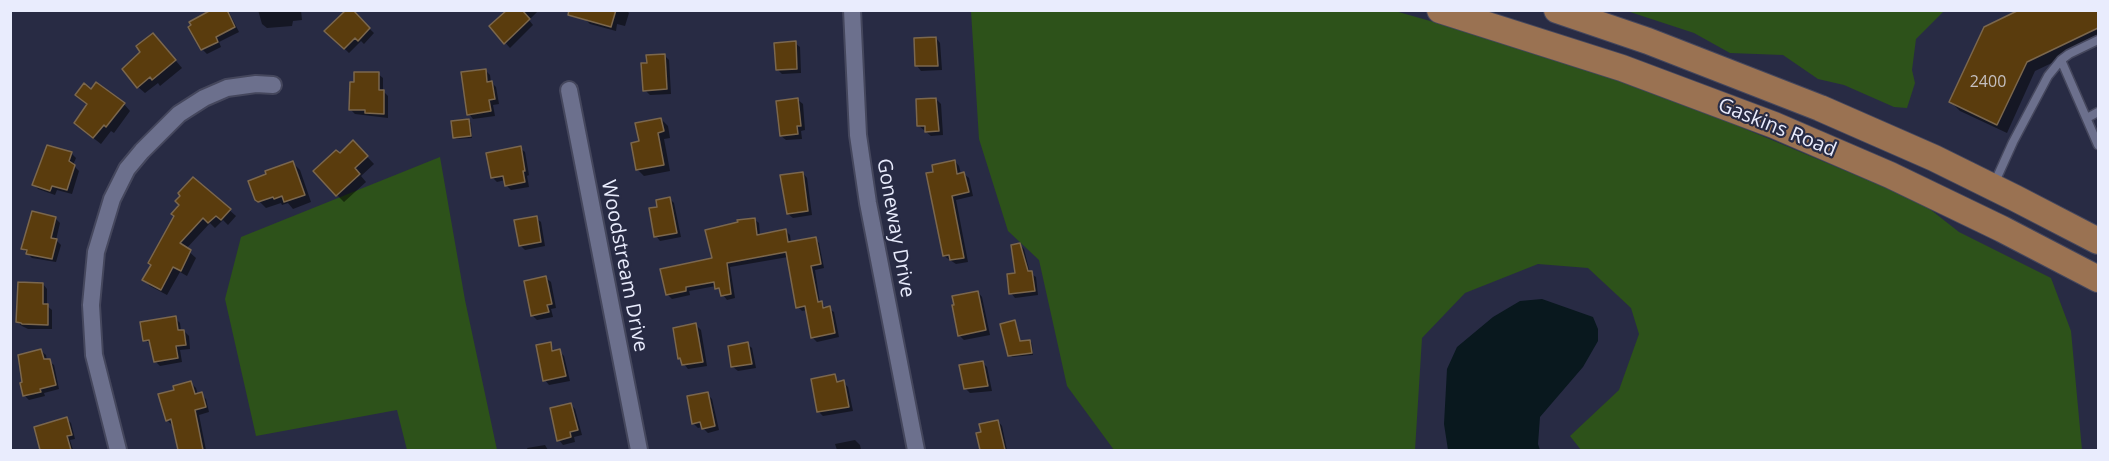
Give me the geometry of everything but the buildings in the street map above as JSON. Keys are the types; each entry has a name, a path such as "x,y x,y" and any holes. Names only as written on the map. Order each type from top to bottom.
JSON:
{"main road":[{"name":"Gaskins Road","path":"1440,10 1622,68 1774,125 1890,175 2098,279"},
{"name":"Gaskins Road","path":"1557,10 1648,41 1780,92 1913,149 2098,241"}],"street":[{"name":"Goneway Drive","path":"852,10 858,135 868,203 916,450"},
{"path":"118,450 94,356 91,305 96,252 112,199 127,169 179,114 204,98 227,88 256,84 273,85"},
{"name":"Woodstream Drive","path":"569,90 639,450"}],"lane":[{"path":"1993,187 2013,142 2043,86 2061,60 2098,40"},
{"path":"2061,60 2098,145"},
{"path":"2087,118 2098,112"}],"green space":[{"path":"971,11 1395,11 1557,57 1707,113 1906,196 1931,210 1959,232 2051,278 2071,331 2082,450 1581,450 1570,436 1619,390 1639,334 1631,308 1588,268 1538,264 1465,293 1422,338 1415,450 1114,450 1067,386 1039,260 1008,231 979,139"},
{"path":"1627,11 1944,11 1916,39 1912,70 1915,83 1907,108 1894,107 1844,85 1818,79 1783,55 1730,53 1694,33"},
{"path":"440,157 465,300 497,450 407,450 397,410 256,436 225,299 241,237"}],"shaded area":[{"path":"1542,299 1593,317 1598,329 1598,341 1583,367 1540,417 1538,444 1540,450 1448,450 1444,424 1447,369 1457,347 1493,317 1520,301"}]}
